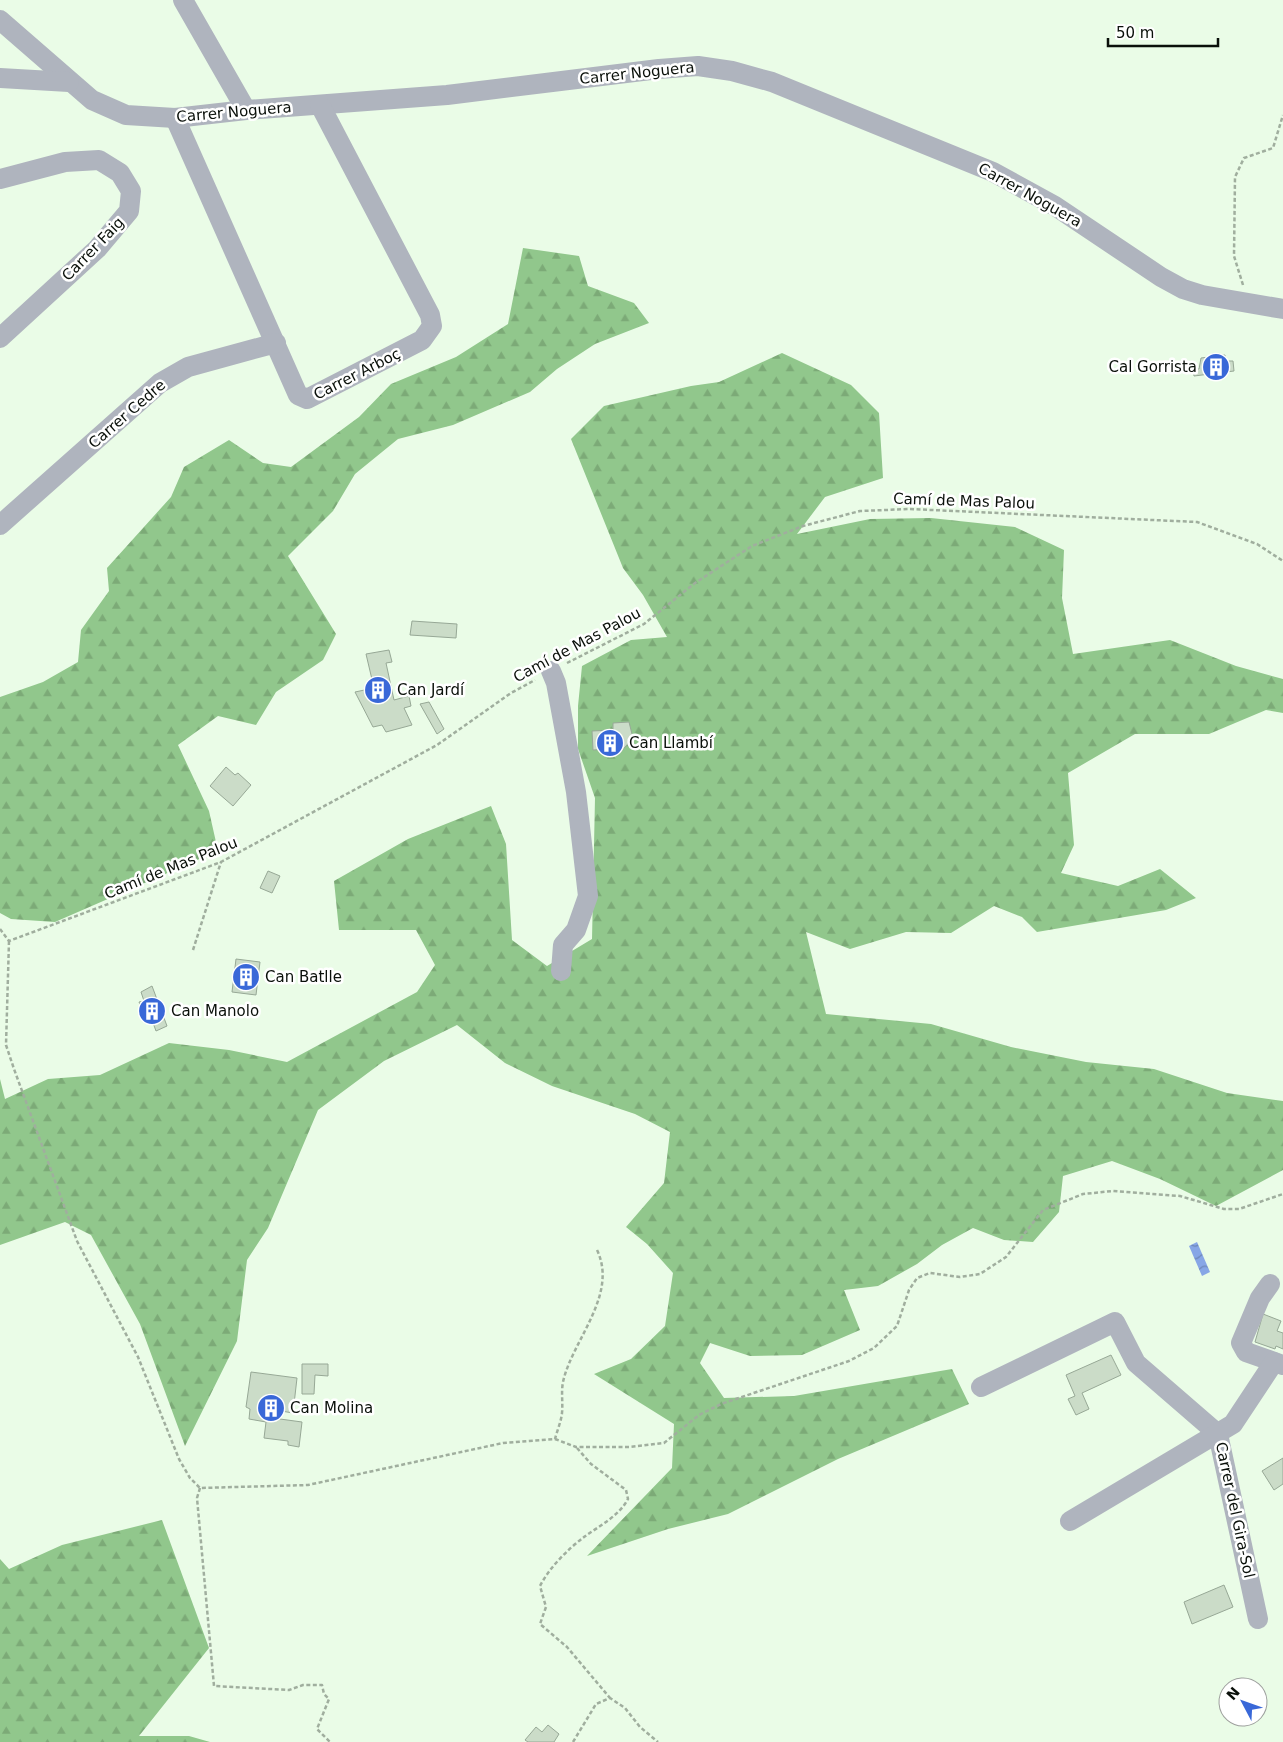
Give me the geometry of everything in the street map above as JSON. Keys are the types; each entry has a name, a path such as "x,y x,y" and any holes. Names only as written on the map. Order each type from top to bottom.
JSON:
{"street":[{"path":"183,0 246,110"},
{"name":"Carrer Noguera","path":"0,20 69,82 92,100 126,115 175,118 246,110 447,95 698,66 732,71 772,82 992,172 1055,206 1161,277 1184,289 1202,295 1283,309"},
{"path":"0,78 69,82"},
{"name":"Carrer Arboç","path":"175,118 298,395 307,399 422,340 432,326 430,316 320,105"},
{"name":"Carrer Faig","path":"0,179 65,162 99,160 120,173 130,191 129,211 97,249 0,338"},
{"name":"Carrer Cedre","path":"0,525 160,383 188,367 276,343"},
{"path":"550,672 556,683 576,792 588,896 576,930 563,945 561,971"},
{"path":"1070,1521 1233,1424 1278,1364 1246,1352 1242,1343 1260,1298 1270,1284"},
{"name":"Carrer del Gira-Sol","path":"982,1387 1115,1322 1136,1363 1218,1434 1258,1619"}],"path":[{"path":"1249,303 1234,256 1235,177 1244,158 1273,148 1283,116"},
{"name":"Camí de Mas Palou","path":"9,941 221,862 437,745 511,693 644,624 695,583 752,546 803,526 860,511 910,509 1197,522 1257,544 1283,561"},
{"path":"192,950 221,862"},
{"path":"0,929 9,941 6,1045 14,1069 77,1240 138,1357 179,1459 190,1478 200,1488 308,1485 503,1443 555,1439 562,1444 576,1446 630,1447 664,1443 699,1415 721,1404 848,1361 874,1348 897,1326 909,1290 917,1278 930,1273 960,1277 980,1274 1006,1257 1043,1210 1084,1194 1113,1191 1180,1196 1224,1209 1239,1209 1283,1194"},
{"path":"555,1439 562,1413 563,1382 595,1313 602,1277 601,1258 596,1248"},
{"path":"576,1446 591,1464 626,1490 628,1499 625,1505 596,1531 571,1548 546,1574 540,1586 546,1607 540,1624 567,1647 581,1665 598,1681 610,1698 625,1708 640,1727 658,1742"},
{"path":"200,1488 197,1498 214,1686 289,1690 304,1685 322,1685 324,1694 330,1699 317,1729 330,1742"},
{"path":"573,1742 596,1704 610,1698"}],"green space":[{"path":"523,248 579,256 588,286 634,303 649,323 595,344 557,369 530,392 453,425 398,439 355,474 333,511 288,556 336,634 323,660 276,692 256,725 218,716 178,745 209,811 218,851 55,922 11,919 0,913 0,697 43,682 78,662 81,630 109,591 107,568 171,497 184,467 229,440 263,463 291,467 359,417 391,384 456,357 508,324"},
{"path":"782,353 851,385 879,413 883,478 825,497 797,534 870,519 931,518 1015,527 1064,550 1062,598 1073,654 1170,640 1236,666 1283,679 1283,713 1266,710 1209,734 1135,734 1068,773 1074,845 1061,873 1118,886 1160,869 1196,898 1166,910 1037,932 1022,917 994,906 951,933 906,932 850,949 806,932 826,1014 931,1024 1011,1047 1086,1062 1154,1069 1227,1093 1283,1101 1283,1170 1216,1206 1160,1179 1112,1161 1063,1176 1059,1212 1033,1242 1004,1240 973,1228 942,1245 917,1264 878,1286 844,1290 860,1330 802,1355 750,1356 710,1343 700,1363 724,1398 794,1396 952,1369 969,1404 838,1459 728,1514 668,1529 587,1556 672,1468 674,1424 594,1374 631,1359 665,1326 673,1273 647,1244 626,1227 664,1183 670,1132 635,1114 552,1086 505,1063 457,1025 384,1061 318,1110 268,1228 247,1260 237,1341 185,1446 140,1324 91,1235 65,1222 0,1245 0,1079 5,1099 48,1079 100,1075 169,1043 229,1050 287,1062 417,992 435,965 416,930 339,930 334,881 408,839 491,806 506,844 512,940 547,966 592,939 595,798 578,749 578,706 582,666 631,640 667,637 643,595 623,568 571,439 604,406 691,386 719,382"},
{"path":"162,1520 209,1648 139,1736 189,1736 210,1742 0,1742 0,1559 9,1569 62,1545"}],"water":[{"path":"1197,1242 1210,1272 1202,1276 1189,1246"}],"building":[{"name":"Cal Gorrista","path":"1225,355 1225,361 1233,361 1234,371 1194,376 1193,369 1199,369 1201,358"},
{"path":"412,621 457,624 456,638 410,635"},
{"name":"Can Jardí","path":"389,650 392,662 386,663 394,700 409,696 411,706 404,708 412,725 386,732 382,725 373,727 355,692 374,688 366,654"},
{"path":"429,702 444,729 437,734 420,704"},
{"name":"Can Llambí","path":"629,722 633,738 618,755 611,749 593,750 592,731 613,730 613,723"},
{"path":"226,767 235,775 238,773 251,785 233,806 210,786"},
{"path":"268,871 280,876 272,893 260,888"},
{"name":"Can Batlle","path":"236,959 260,962 256,995 232,992"},
{"name":"Can Manolo","path":"152,986 167,1026 156,1031 152,1020 147,1022 139,1002 144,1001 141,992"},
{"path":"1263,1314 1281,1321 1277,1331 1283,1333 1283,1349 1276,1346 1275,1349 1255,1342"},
{"path":"1111,1355 1121,1375 1082,1393 1089,1409 1076,1415 1068,1399 1075,1396 1066,1375"},
{"path":"302,1364 328,1364 328,1376 315,1375 314,1394 302,1394"},
{"name":"Can Molina","path":"251,1372 297,1378 293,1413 281,1411 280,1419 302,1422 299,1447 288,1445 288,1441 264,1438 266,1422 249,1419 250,1409 246,1407"},
{"path":"1283,1458 1283,1484 1274,1490 1262,1471"},
{"path":"1224,1585 1233,1607 1192,1624 1184,1602"},
{"path":"548,1725 559,1734 554,1742 528,1742 525,1740 536,1727 542,1732"}],"place":[{"name":"Cal Gorrista","path":"1216,367"},
{"name":"Can Jardí","path":"378,690"},
{"name":"Can Llambí","path":"610,743"},
{"name":"Can Batlle","path":"246,977"},
{"name":"Can Manolo","path":"152,1011"},
{"name":"Can Molina","path":"271,1408"}]}
